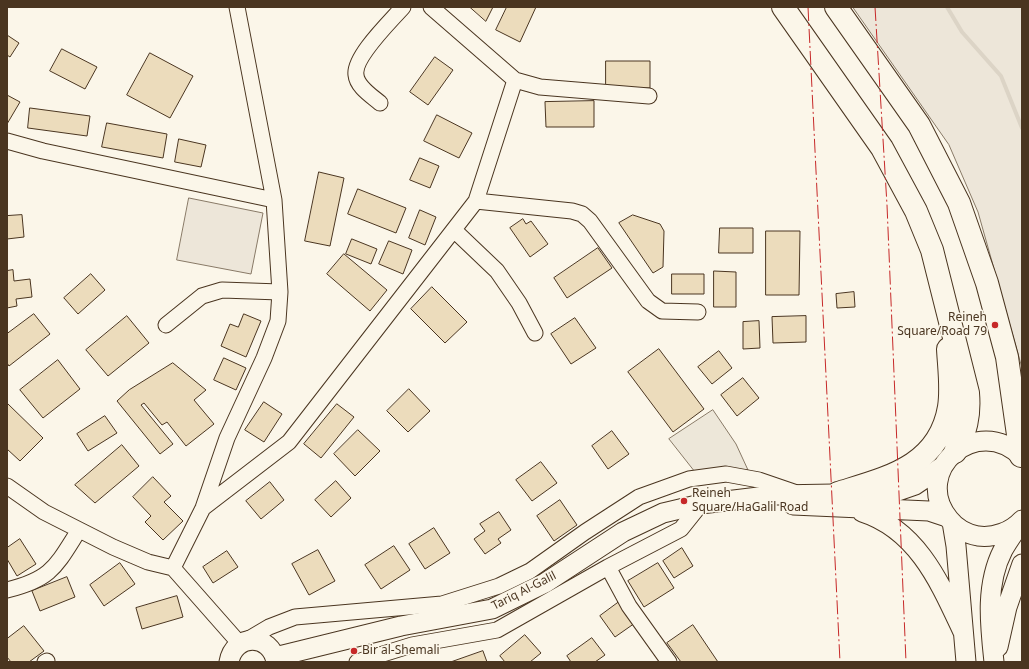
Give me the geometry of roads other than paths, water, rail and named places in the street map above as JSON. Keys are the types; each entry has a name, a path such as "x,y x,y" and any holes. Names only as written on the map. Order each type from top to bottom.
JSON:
{"highway":[{"path":"784,7 882,148 900,180 932,250 966,378 970,407 967,428 949,459"},
{"path":"836,7 919,125 959,203 987,283 1009,370 1021,456"},
{"path":"843,500 915,463 930,449 940,435 949,408 950,390 947,308"},
{"path":"1009,370 1022,395"}],"main road":[{"path":"737,500 843,500 905,490 915,485 971,443 990,441 1007,446 1021,456"},
{"path":"949,459 939,477 938,489 940,502 950,520 956,546 966,662"},
{"path":"737,500 797,493 928,511 950,520 971,534 991,536 1006,532 1022,521"},
{"name":"Tariq Al-Galil","path":"276,659 401,626 492,609 545,583 623,532 663,513 701,504 737,500"},
{"path":"843,500 880,519 910,540 921,553 934,573 963,632"},
{"path":"995,662 990,615 994,577 1003,551 1022,521"},
{"path":"995,662 1007,606 1022,564"},
{"path":"229,662 233,650 244,642 253,640 264,643 273,651 276,659"}],"street":[{"path":"173,568 203,508 227,438 264,358 278,321 280,292 274,200 237,7"},
{"path":"380,103 362,87 356,76 357,65 366,49 403,7"},
{"path":"431,7 515,80 540,88 649,96"},
{"path":"203,508 289,442 476,201 515,80"},
{"path":"7,141 43,151 274,200"},
{"path":"476,201 572,211 582,214 590,221 648,300 662,311 698,312"},
{"path":"454,230 496,271 519,303 535,333"},
{"path":"166,325 202,296 222,290 280,292"},
{"path":"7,486 44,512 80,530 148,562 173,568 244,642 269,627 296,617 442,604 499,586 530,571 585,532 639,497 689,479 726,474 759,480 797,493"},
{"path":"357,662 391,657 412,645 497,630 608,567 681,529 701,504"},
{"path":"7,590 45,577 58,564 80,530"},
{"path":"608,567 629,606 669,662"}],"waterway":[{"path":"947,7 962,32 1001,76 1022,128"}],"place":[{"name":"Reineh Square/Road 79","path":"995,325"},
{"name":"Reineh Square/HaGalil Road","path":"684,501"},
{"name":"Bir al-Shemali","path":"354,651"}]}
